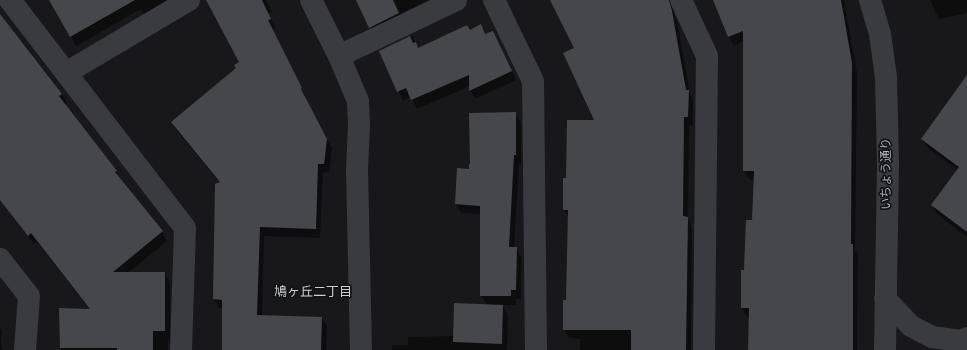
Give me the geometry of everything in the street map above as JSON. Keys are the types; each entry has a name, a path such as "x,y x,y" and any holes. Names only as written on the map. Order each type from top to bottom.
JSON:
{"street":[{"path":"10,0 185,228 181,350"},
{"path":"66,73 189,0"},
{"path":"312,0 339,56 358,101 359,126 357,170 361,350"},
{"path":"339,56 456,0"},
{"path":"494,0 533,82 536,350"},
{"path":"682,0 707,56 704,350"},
{"name":"いちょう通り","path":"870,0 880,34 886,77 888,163 885,350"},
{"path":"0,259 28,296 25,350"},
{"path":"885,299 910,326 932,338 960,341 967,338"}],"building":[{"path":"49,0 135,0 70,37"},
{"path":"206,0 262,0 271,19 268,20 327,139 324,164 318,164 316,229 260,227 257,315 322,317 321,350 222,350 222,300 213,299 215,184 220,182 171,122 236,68 234,65 239,62"},
{"path":"356,0 393,0 399,13 369,28"},
{"path":"550,0 669,0 686,90 689,90 688,117 684,117 683,216 688,217 686,350 631,350 631,330 563,330 563,300 566,300 568,210 563,210 563,178 566,178 567,120 594,120 563,53 574,48"},
{"path":"713,0 841,0 852,63 851,244 853,244 853,350 748,350 749,308 741,308 741,270 744,270 746,220 752,220 754,171 743,171 743,31 728,37"},
{"path":"0,14 62,94 59,96 117,171 115,172 163,231 113,272 165,272 165,331 153,331 153,350 117,350 117,348 60,348 59,308 90,309 31,233 28,236 0,200"},
{"path":"481,24 485,34 493,31 512,71 469,91 469,75 411,100 406,88 397,92 379,51 410,36 413,43 416,42 418,48 467,25 470,30"},
{"path":"967,75 967,232 931,205 959,167 921,139"},
{"path":"516,112 516,155 514,155 509,247 517,247 516,290 511,290 511,296 480,296 480,206 455,204 457,168 469,169 469,113"},
{"path":"454,303 503,305 502,344 453,342"}],"district":[{"name":"鳩ヶ丘二丁目","path":"313,293"}]}
